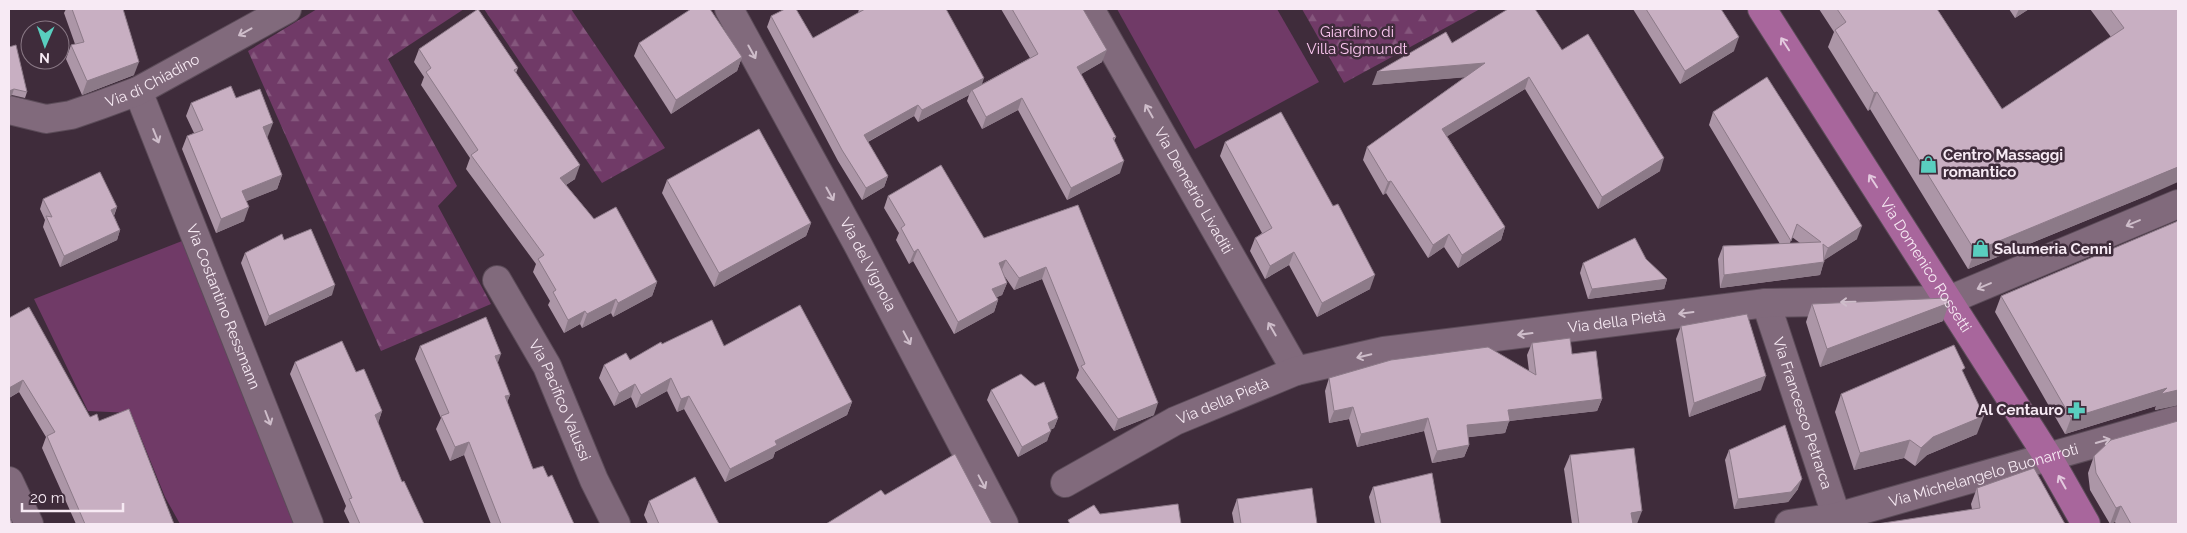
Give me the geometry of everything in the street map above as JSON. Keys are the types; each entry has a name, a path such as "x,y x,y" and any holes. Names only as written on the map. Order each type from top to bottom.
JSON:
{"main road":[{"name":"Via Domenico Rossetti","path":"1762,9 2048,457 2086,524"}],"street":[{"name":"Via di Chiadino","path":"9,110 46,119 71,115 138,91 287,9"},
{"name":"Via del Vignola","path":"729,9 857,243 1004,524"},
{"name":"Via Demetrio Livaditi","path":"1090,9 1296,371"},
{"name":"Via Costantino Ressmann","path":"138,91 309,524"},
{"name":"Via della Pietà","path":"1065,483 1175,421 1296,371 1384,351 1766,303 1949,300 2178,204"},
{"name":"Via Pacifico Valussi","path":"497,280 547,366 594,480 616,524"},
{"name":"Via Francesco Petrarca","path":"1766,303 1838,521"},
{"name":"Via Michelangelo Buonarroti","path":"1789,524 1838,521 2048,457 2178,420"},
{"path":"9,481 29,524"}],"green space":[{"path":"317,9 464,9 388,59 457,186 438,206 491,304 381,351 248,51"},
{"path":"484,9 571,9 665,148 602,183"},
{"path":"1117,9 1277,9 1319,82 1195,149"},
{"name":"Giardino di Villa Sigmundt","path":"1302,9 1480,9 1344,83"},
{"path":"182,241 296,524 180,524 165,497 131,413 88,411 34,299"}],"building":[{"path":"72,9 123,9 139,62 87,81 71,45 84,42"},
{"path":"478,9 518,68 514,70 580,165 560,178 594,219 616,207 657,282 618,303 616,299 587,314 585,311 568,320 553,292 556,290 538,259 544,255 471,155 478,150 426,72 431,68 419,49"},
{"path":"691,9 710,9 742,57 676,100 639,43"},
{"path":"785,9 796,9 813,38 865,9 946,9 984,78 922,110 918,105 864,135 888,176 866,188 842,150 771,16"},
{"path":"1012,9 1083,9 1107,50 1077,67 1116,137 1113,138 1124,161 1071,188 1022,98 986,117 972,90 1038,54"},
{"path":"1508,9 1535,9 1562,50 1588,34 1664,158 1602,197 1529,77 1442,129 1505,227 1462,255 1449,234 1433,245 1391,181 1388,182 1367,147 1485,63 1377,72 1446,32 1452,43"},
{"path":"1646,9 1721,9 1739,37 1685,71"},
{"path":"1837,9 1937,9 2002,109 2124,28 2110,9 2178,9 2178,167 1975,251 1877,92 1874,93 1835,30 1846,22"},
{"path":"16,45 20,70 22,70 27,92 14,89 9,91 9,47"},
{"path":"1767,77 1862,226 1828,248 1823,244 1824,262 1724,275 1723,246 1821,242 1797,224 1791,241 1713,112"},
{"path":"231,86 236,98 260,89 273,123 263,127 282,175 242,191 249,207 221,219 187,136 203,130 191,103"},
{"path":"1281,112 1333,206 1338,204 1375,275 1322,303 1294,252 1270,266 1255,238 1272,228 1225,142"},
{"path":"759,129 811,223 719,273 667,180"},
{"path":"941,165 984,238 1078,205 1158,403 1118,419 1081,366 1085,364 1046,267 1019,278 1006,260 999,263 1007,283 992,289 998,300 958,322 918,249 914,252 901,228 905,225 888,196"},
{"path":"100,172 117,207 111,210 120,230 64,256 46,216 52,217 43,199"},
{"path":"2178,221 2178,390 2161,394 2167,388 2071,418 2001,296"},
{"path":"311,229 335,285 269,316 245,253 282,234 284,240"},
{"path":"1635,238 1646,259 1667,279 1592,289 1583,263"},
{"path":"1946,298 1949,303 1827,349 1812,304"},
{"path":"800,305 852,402 775,441 777,445 730,469 689,396 681,399 671,378 641,395 635,384 619,393 604,365 626,353 630,360 661,342 662,344 712,320 724,346"},
{"path":"29,307 90,417 97,414 99,421 129,409 174,524 85,524 47,436 55,432 23,380 9,388 9,318"},
{"path":"1747,314 1766,376 1694,403 1681,326"},
{"path":"486,317 501,354 495,356 510,395 505,396 533,469 543,466 548,477 552,475 574,524 501,524 469,442 455,447 441,416 449,413 420,346"},
{"path":"1570,338 1572,354 1596,351 1602,399 1508,410 1510,421 1467,425 1469,445 1437,451 1428,418 1361,434 1353,407 1334,411 1329,378 1391,360 1488,347 1536,375 1532,343"},
{"path":"342,341 356,372 364,369 382,411 375,415 402,482 404,481 424,524 360,524 349,499 352,498 295,362"},
{"path":"1954,345 1965,368 1962,370 1984,416 1933,437 1921,448 1910,440 1860,453 1841,394"},
{"path":"1021,374 1035,386 1044,382 1058,418 1048,423 1051,431 1022,447 991,390"},
{"path":"2178,421 2178,524 2131,524 2121,506 2116,508 2096,473 2094,456 2111,440"},
{"path":"1785,425 1802,479 1791,492 1738,499 1729,450"},
{"path":"1634,448 1642,511 1631,513 1633,524 1579,524 1570,455"},
{"path":"955,454 992,524 826,524 881,490 885,495"},
{"path":"2034,468 2065,524 1877,524 1980,508 1977,488"},
{"path":"1432,473 1441,524 1381,524 1373,487"},
{"path":"695,477 719,524 659,524 649,501"},
{"path":"1312,488 1317,524 1241,524 1237,499"},
{"path":"1178,504 1181,524 1070,524 1068,520 1094,505 1100,514"}],"place":[{"name":"Centro Massaggi romantico","path":"1929,164"},
{"name":"Salumeria Cenni","path":"1980,249"},
{"name":"Al Centauro","path":"2077,410"}]}
